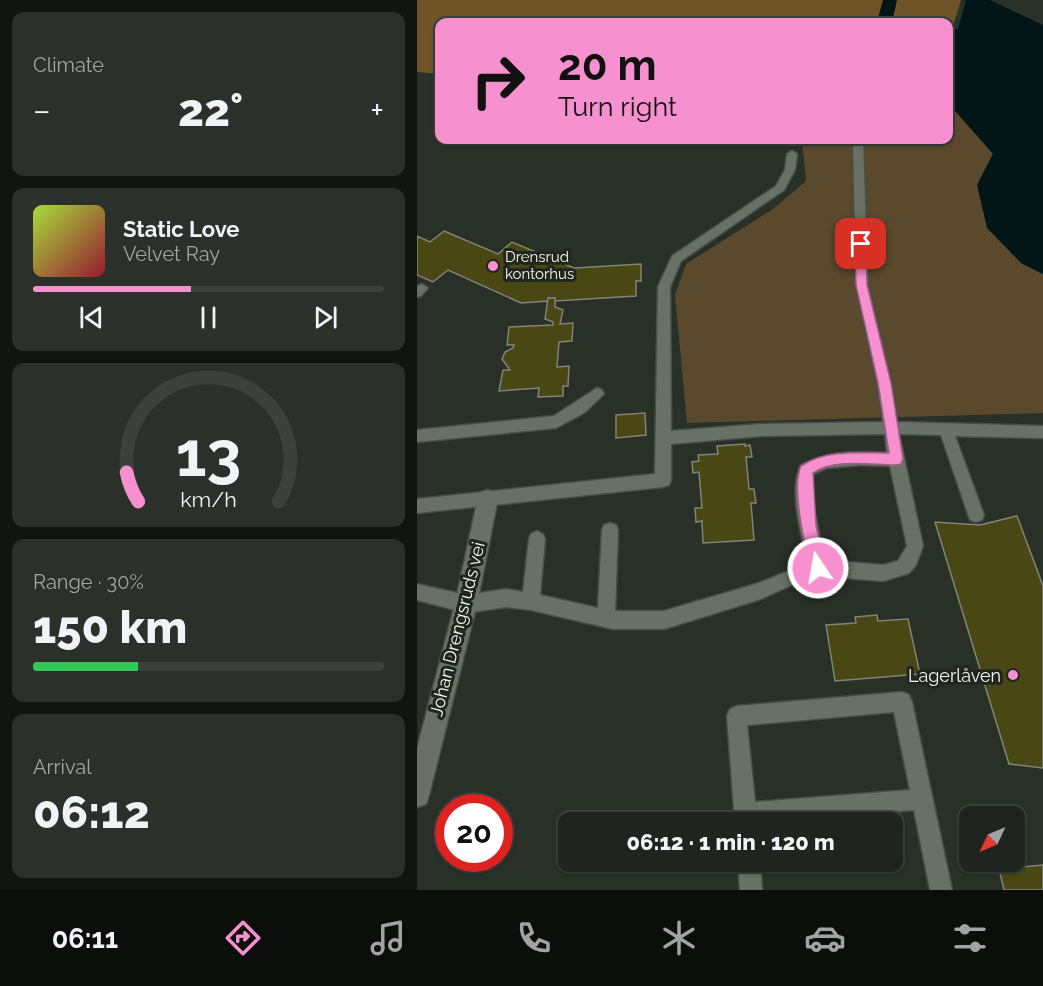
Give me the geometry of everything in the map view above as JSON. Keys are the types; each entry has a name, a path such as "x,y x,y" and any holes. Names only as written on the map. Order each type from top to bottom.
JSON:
{"street":[{"name":"Johan Drengsruds vei","path":"417,795 466,604 488,498"}],"lane":[{"path":"417,592 466,604 506,598 531,601 606,618 664,620 761,591 795,575 818,568 883,573 903,567 910,559 915,546 896,459 884,383 862,285 858,144"},
{"path":"419,504 663,480 664,287 676,260 780,188 790,170 792,154"},
{"path":"417,436 556,422 579,409 597,394"},
{"path":"663,438 761,429 891,428 1043,432"},
{"path":"946,430 976,515"},
{"path":"818,568 809,525 804,478 806,470 815,464 841,458 896,459"},
{"path":"606,618 610,530"},
{"path":"531,601 537,539"},
{"path":"745,812 737,716 902,702 941,890"},
{"path":"794,812 922,799"},
{"path":"750,872 751,890"}],"shaded area":[{"path":"417,0 961,0 953,26 953,18 435,18 435,74 417,72"},
{"path":"966,0 990,0 1043,25 1043,274 1021,263 987,228 977,185 993,154 953,109 953,47"},
{"path":"953,94 993,154 977,185 1021,263 1043,274 1043,413 687,423 675,295 686,264 773,209 806,181 802,144 953,144"}],"building":[{"name":"Drensrud kontorhus","path":"444,231 498,254 512,242 574,268 641,264 641,281 636,281 636,296 555,301 555,298 548,298 548,301 521,303 448,270 433,282 417,275 417,236 430,242"},
{"path":"548,298 555,298 555,307 563,310 560,324 573,323 572,341 559,342 557,367 569,366 568,386 563,386 563,396 538,397 539,388 499,391 503,370 510,370 502,359 505,352 514,345 507,345 509,327 553,325 553,322 545,319"},
{"path":"645,413 646,435 616,438 616,415"},
{"path":"745,444 745,446 750,445 752,457 746,457 749,489 754,489 756,503 751,503 754,540 703,543 702,521 696,522 695,508 702,508 699,472 693,473 692,462 699,461 698,455 718,454 717,446"},
{"name":"Lagerlåven","path":"1017,516 1043,586 1043,768 1009,764 935,522 980,525"},
{"name":"Lagerlåven","path":"877,615 878,621 908,619 920,674 835,681 826,625 856,623 855,617"},
{"path":"1043,865 1043,890 1004,890 1000,872 1025,872 1025,867"}],"waterway":[{"path":"886,18 890,0"},
{"path":"953,34 957,34"}],"place":[{"name":"Drensrud kontorhus","path":"493,266"},
{"name":"Lagerlåven","path":"1013,675"}],"route":[{"path":"818,568 809,525 804,478 806,470 815,464 841,458 896,459 884,383 862,285 861,244"}]}
